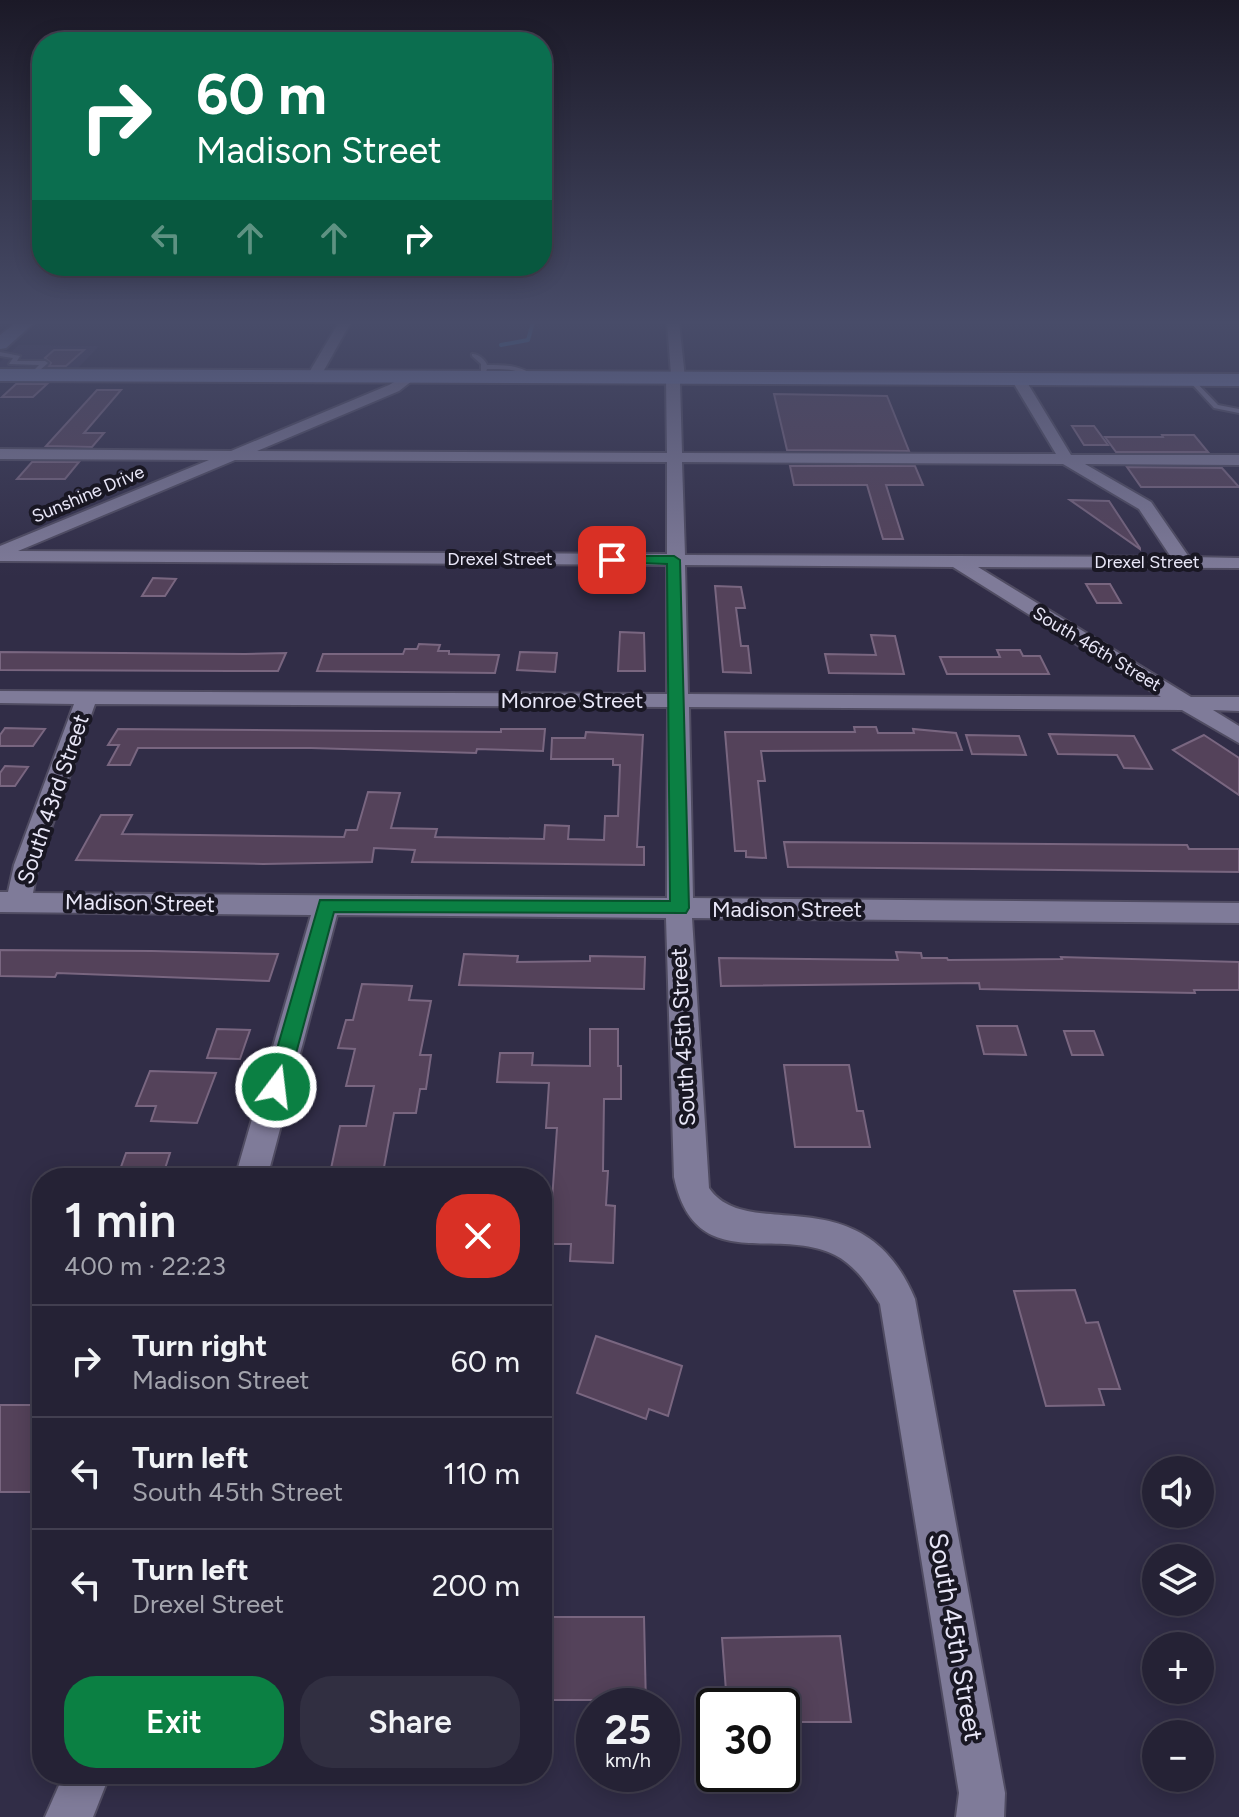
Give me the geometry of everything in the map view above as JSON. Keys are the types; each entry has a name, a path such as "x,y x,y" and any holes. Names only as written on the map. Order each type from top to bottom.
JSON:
{"street":[{"name":"Sunshine Drive","path":"0,554 349,407"},
{"name":"South 45th Street","path":"675,407 672,457 680,908 693,1195 706,1212 726,1224 823,1233 846,1241 883,1272 897,1299 982,1793 980,1817"},
{"path":"1035,407 1066,459 1145,506 1184,563"},
{"path":"0,454 1239,460"},
{"name":"Drexel Street","path":"0,554 1239,563"},
{"name":"South 46th Street","path":"956,561 1239,736"},
{"name":"Monroe Street","path":"0,697 1239,704"},
{"name":"South 43rd Street","path":"10,902 87,697"},
{"name":"Madison Street","path":"10,902 1239,913"},
{"path":"254,1168 327,905"},
{"path":"69,1817 83,1784"}],"lane":[{"path":"1216,407 1239,411"}],"building":[{"path":"82,407 107,407 84,433 104,433 92,447 46,446"},
{"path":"777,407 891,407 909,451 787,450"},
{"path":"1072,426 1094,426 1108,445 1084,445"},
{"path":"1194,435 1208,452 1116,452 1105,437 1163,437"},
{"path":"32,462 79,462 65,479 17,479"},
{"path":"790,466 915,466 923,485 886,485 903,539 883,539 867,485 794,485"},
{"path":"1127,467 1222,468 1239,487 1141,487"},
{"path":"1070,500 1109,501 1140,549"},
{"path":"153,578 176,579 165,596 142,596"},
{"path":"1086,584 1110,584 1121,603 1097,603"},
{"path":"715,586 741,587 745,608 736,608 741,646 748,646 751,673 723,672"},
{"path":"620,632 644,633 645,671 618,671"},
{"path":"871,635 895,636 904,674 829,673 825,654 876,655"},
{"path":"419,644 440,645 438,651 449,651 449,654 499,655 495,673 317,671 323,654 403,654 405,649 417,649"},
{"path":"997,650 1020,650 1023,656 1040,656 1049,674 947,674 940,657 1000,657"},
{"path":"0,652 286,653 278,671 230,671 0,670"},
{"path":"520,652 557,653 555,672 517,670"},
{"path":"854,727 876,727 878,733 914,733 913,729 956,733 962,750 761,751 765,781 758,781 766,858 746,857 746,851 735,851 725,732 855,732"},
{"path":"5,728 45,729 33,746 0,746 0,735"},
{"path":"118,729 501,732 501,729 545,729 543,751 477,749 476,753 311,748 138,748 130,765 108,765 119,745 108,745"},
{"path":"586,732 643,735 637,847 644,847 644,865 412,862 415,850 374,848 372,862 263,864 76,860 101,815 132,815 122,834 344,837 346,830 357,830 368,792 400,793 391,828 437,829 435,837 544,839 545,825 569,826 568,839 604,840 605,816 618,816 620,765 613,765 613,759 551,759 552,738 585,738"},
{"path":"1049,734 1134,736 1152,769 1124,768 1117,755 1058,754"},
{"path":"966,735 1019,736 1026,755 972,754"},
{"path":"1204,735 1239,758 1239,795 1173,750"},
{"path":"5,766 28,767 15,786 0,786 0,773"},
{"path":"784,842 1187,845 1189,849 1239,849 1239,872 788,867"},
{"path":"0,950 278,954 269,981 57,973 55,977 0,976"},
{"path":"896,952 921,953 922,958 948,960 1061,957 1239,962 1239,990 1194,990 1195,993 980,989 979,983 721,986 719,958 898,960"},
{"path":"464,954 518,956 517,962 590,961 590,956 645,957 644,989 459,985"},
{"path":"362,984 412,986 409,1000 431,1001 420,1055 431,1055 426,1089 420,1089 416,1113 394,1113 384,1168 331,1168 340,1126 366,1126 374,1086 346,1086 355,1049 338,1048 346,1020 353,1020"},
{"path":"977,1026 1017,1026 1026,1055 984,1054"},
{"path":"217,1029 250,1030 240,1059 207,1058"},
{"path":"590,1029 618,1029 621,1099 604,1099 603,1171 608,1171 606,1205 615,1206 613,1263 570,1261 571,1244 552,1244 557,1128 546,1128 549,1083 497,1082 500,1053 533,1053 532,1065 590,1066"},
{"path":"1064,1031 1094,1031 1103,1055 1072,1055"},
{"path":"784,1065 849,1065 857,1111 863,1111 870,1147 795,1147"},
{"path":"150,1071 216,1073 197,1123 151,1121 156,1106 136,1106"},
{"path":"126,1153 170,1153 165,1168 121,1168"},
{"path":"1075,1290 1086,1323 1098,1322 1120,1389 1099,1389 1104,1405 1046,1406 1014,1291"},
{"path":"596,1336 682,1366 668,1416 649,1409 646,1419 577,1393"},
{"path":"0,1405 32,1405 32,1492 0,1492"},
{"path":"552,1617 644,1617 646,1688 576,1688 576,1700 552,1700"},
{"path":"840,1636 851,1722 800,1722 800,1688 726,1688 722,1638"}],"route":[{"path":"276,1087 327,905 680,908 674,560 612,560"}]}
